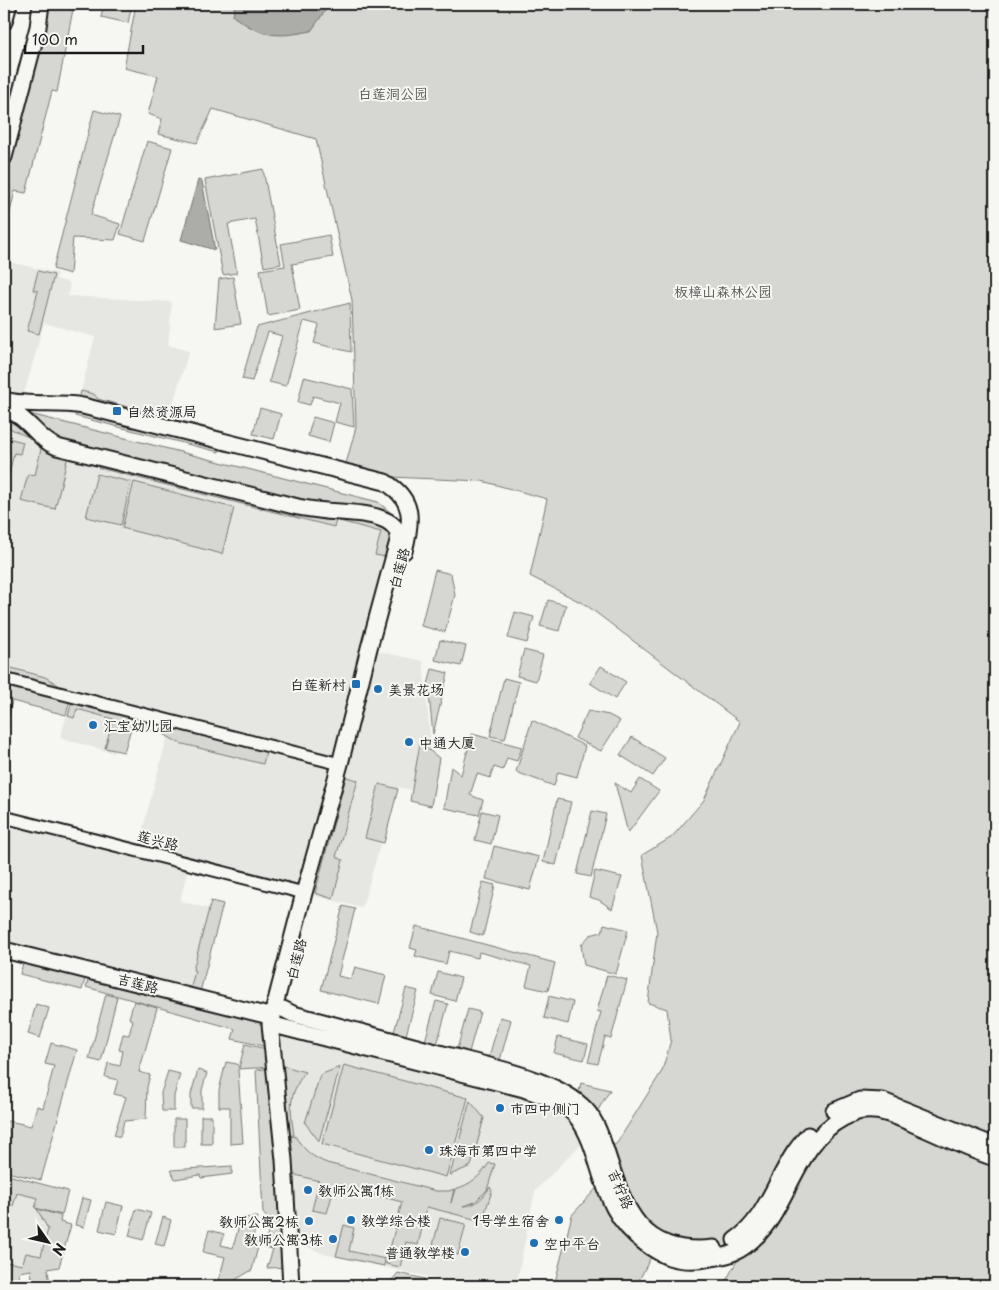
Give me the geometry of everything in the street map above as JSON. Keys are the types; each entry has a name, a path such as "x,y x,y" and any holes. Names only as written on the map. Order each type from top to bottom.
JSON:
{"main road":[{"path":"4,22 9,4"},
{"path":"4,157 38,27 41,4"},
{"name":"白莲路","path":"4,400 18,403 68,403 83,406 375,478 392,486 406,502 410,514 408,534 276,1023"},
{"name":"白莲路","path":"4,409 19,415 47,441 60,448 298,507 354,512 379,518 394,526 398,533 398,541 340,764 304,893 276,1023 291,1286"},
{"name":"吉莲路","path":"4,950 276,1023"},
{"name":"吉柠路","path":"276,1023 293,1014 499,1069 564,1092 581,1104 592,1117 618,1186 632,1216 640,1226 652,1235 675,1247 714,1248 724,1246 742,1235 760,1213 794,1152 808,1135 832,1113 860,1100 883,1101 995,1146"},
{"name":"吉柠路","path":"276,1023 524,1089 558,1102 582,1122 609,1198 623,1224 635,1236 652,1248 670,1257 689,1260 707,1259 724,1256 740,1250 760,1232 770,1218 812,1145 837,1121 851,1114 863,1111 888,1114 995,1158"}],"street":[{"path":"4,679 340,764"},
{"name":"莲兴路","path":"4,817 304,893"}],"shaded area":[{"path":"235,4 330,4 311,31 279,35 261,32 233,16"},
{"path":"198,180 202,181 215,250 181,240"},
{"path":"4,261 57,273 56,279 70,283 68,296 172,302 168,345 189,351 169,416 98,398 94,394 81,391 95,337 44,323 24,394 4,389"},
{"path":"4,406 378,501 397,516 399,538 304,893 189,864 180,901 221,912 198,998 4,950 4,815 137,850 171,723 126,711 114,753 60,738 72,698 4,681"},
{"path":"377,651 423,661 432,757 422,792 397,787 362,908 312,895"},
{"name":"珠海市第四中学","path":"280,1027 524,1089 571,1111 584,1141 535,1191 516,1286 470,1286 324,1254 288,1239 273,1039"},
{"path":"4,1173 65,1190 46,1261 4,1269"}],"green space":[{"path":"35,4 74,4 57,92 52,91 26,193 15,191 4,237 4,124"},
{"path":"104,4 132,4 128,23 101,17"},
{"name":"板樟山森林公园","path":"136,4 995,4 995,1286 723,1286 737,1261 704,1268 693,1268 672,1265 651,1257 636,1286 554,1286 572,1215 603,1181 597,1160 617,1143 662,1071 671,1040 667,1009 648,1003 657,932 642,855 672,837 704,800 740,722 586,605 530,576 547,499 482,481 343,475 356,427 352,300 316,139 213,109 197,143 158,134 162,119 148,114 158,76 124,68"},
{"path":"94,110 120,117 91,215 120,224 115,240 73,238 70,274 53,269"},
{"path":"147,141 172,148 145,241 120,234"},
{"path":"263,169 281,264 264,267 255,219 228,224 237,273 223,275 205,180"},
{"path":"329,235 333,257 292,264 300,310 268,316 260,270 285,266 281,244"},
{"path":"38,271 54,275 39,334 27,331 38,291 33,290"},
{"path":"233,277 241,324 215,328 219,279"},
{"path":"350,303 351,352 314,343 319,325 304,321 286,386 269,382 282,336 268,332 252,381 242,379 257,327"},
{"path":"304,377 352,389 354,427 335,422 340,403 313,396 310,405 298,402"},
{"path":"81,391 94,394 98,399 224,432 219,452 75,416"},
{"path":"260,408 281,414 274,439 253,434"},
{"path":"14,410 378,502 396,517 397,538 391,558 375,555 381,532 336,520 334,527 99,468 77,449 26,436 9,428"},
{"path":"313,417 334,423 329,442 308,436"},
{"path":"4,437 23,442 20,454 14,453 4,494"},
{"path":"42,445 69,452 55,509 21,501 28,474 35,475"},
{"path":"97,474 131,482 121,525 86,517"},
{"path":"134,482 234,508 222,554 122,528"},
{"path":"435,570 451,574 455,595 445,632 421,626"},
{"path":"548,600 566,605 559,631 540,626"},
{"path":"515,612 534,617 527,643 508,638"},
{"path":"440,640 466,646 461,666 435,660"},
{"path":"524,650 543,655 536,681 517,676"},
{"path":"4,666 45,677 72,693 66,715 12,701 7,722 4,721"},
{"path":"601,666 626,682 615,699 590,683"},
{"path":"432,669 448,673 433,734 428,685"},
{"path":"504,678 519,682 505,739 490,736"},
{"path":"74,694 268,744 263,764 179,743 160,732 132,725 124,752 105,748 113,719 77,709 74,718 68,716"},
{"path":"588,711 609,715 620,721 601,751 575,738"},
{"path":"532,720 585,746 577,777 558,772 554,786 516,772"},
{"path":"472,734 522,747 517,761 507,758 503,770 494,767 490,778 477,774 470,795 483,800 479,815 444,808 451,767 461,775"},
{"path":"632,737 665,758 653,776 620,755"},
{"path":"420,743 439,758 431,806 410,801"},
{"path":"346,777 358,780 336,857 343,860 333,899 315,893"},
{"path":"640,779 659,791 628,833 615,783 631,793"},
{"path":"379,784 398,789 384,843 365,838"},
{"path":"557,799 571,802 556,865 543,862"},
{"path":"482,811 498,815 491,844 475,840"},
{"path":"592,811 606,814 591,877 577,874"},
{"path":"494,846 539,857 530,890 486,879"},
{"path":"595,871 622,877 612,909 599,900 589,897"},
{"path":"483,882 495,885 483,936 470,932"},
{"path":"211,901 223,904 199,996 189,994 195,971 193,970"},
{"path":"343,906 355,909 338,976 351,979 355,967 386,975 379,1004 321,990"},
{"path":"604,924 628,930 616,974 584,965 581,945 590,935 602,932"},
{"path":"416,926 555,963 548,991 526,986 531,966 479,952 478,958 449,951 446,964 415,956 417,950 410,948"},
{"path":"25,956 87,972 82,990 20,974"},
{"path":"438,972 461,978 455,1001 432,995"},
{"path":"90,974 271,1017 272,1048 232,1039 235,1029 86,987"},
{"path":"607,975 627,980 611,1039 605,1037 598,1064 588,1062 601,1012 597,1011"},
{"path":"406,988 418,991 406,1035 394,1032"},
{"path":"106,994 117,997 101,1062 89,1059"},
{"path":"549,996 573,1002 568,1024 544,1018"},
{"path":"134,1001 157,1008 139,1072 150,1075 147,1087 146,1119 124,1121 120,1137 114,1135 126,1097 114,1094 118,1080 105,1077 108,1063 120,1066 123,1051 119,1050 123,1034 129,1035 133,1020 129,1018"},
{"path":"436,1001 448,1004 436,1048 424,1045"},
{"path":"36,1004 49,1008 40,1038 28,1034"},
{"path":"468,1009 480,1012 468,1056 456,1053"},
{"path":"500,1017 511,1020 499,1064 488,1061"},
{"path":"558,1037 588,1044 584,1060 554,1053"},
{"path":"51,1043 77,1050 41,1180 11,1173 4,1169 4,1122 9,1121 31,1126 37,1106 43,1108 54,1066 45,1064"},
{"path":"245,1044 271,1050 272,1067 238,1069 243,1143 230,1144 230,1107 219,1107 219,1090 226,1062 237,1064 239,1068"},
{"path":"277,1064 305,1072 299,1080 293,1095 291,1109 294,1135 284,1136"},
{"path":"344,1065 468,1098 446,1177 322,1144"},
{"path":"340,1067 319,1141 305,1123 320,1075"},
{"path":"272,1068 288,1267 267,1268 273,1249 264,1247 271,1222 263,1213 256,1070"},
{"path":"198,1070 207,1073 202,1090 202,1108 191,1108 191,1094"},
{"path":"168,1071 180,1074 174,1096 174,1111 162,1111 161,1093"},
{"path":"581,1083 610,1090 595,1115 577,1099"},
{"path":"470,1101 484,1118 471,1166 450,1175"},
{"path":"201,1116 212,1116 212,1144 201,1144"},
{"path":"174,1119 185,1119 185,1147 174,1147"},
{"path":"295,1136 309,1152 327,1163 436,1191 454,1189 451,1203 455,1189 475,1179 489,1163 495,1164 487,1190 475,1202 463,1206 472,1205 479,1201 490,1187 492,1191 482,1221 427,1207 418,1245 406,1242 400,1267 386,1264 402,1202 335,1185 327,1213 312,1210 319,1181 288,1173 284,1138"},
{"path":"232,1166 232,1174 201,1178 200,1175 175,1179 171,1170"},
{"path":"4,1174 68,1191 62,1215 35,1208 38,1198 17,1193 13,1206 7,1209 4,1208"},
{"path":"82,1198 91,1200 84,1227 75,1225"},
{"path":"106,1202 123,1206 116,1234 99,1230"},
{"path":"37,1209 61,1216 60,1222 71,1225 59,1267 48,1269 50,1286 33,1286 31,1270 19,1272 20,1286 4,1286 4,1265 7,1262 22,1265 26,1253 41,1256 48,1229"},
{"path":"136,1209 151,1213 143,1240 129,1236"},
{"path":"163,1217 171,1220 164,1246 155,1244"},
{"path":"258,1217 252,1241 259,1243 252,1270 230,1283 219,1280 225,1257 203,1252 209,1230 224,1234 221,1245 233,1248 241,1218"},
{"path":"440,1218 466,1224 458,1255 432,1249"},
{"path":"344,1225 354,1228 349,1251 385,1259 384,1266 336,1256"},
{"path":"398,1273 425,1279 420,1286 387,1286"},
{"path":"368,1278 377,1286 340,1286 340,1284 363,1283"}],"place":[{"name":"自然资源局","path":"117,411"},
{"name":"白莲新村","path":"356,684"},
{"name":"美景花场","path":"378,689"},
{"name":"汇宝幼儿园","path":"93,725"},
{"name":"中通大厦","path":"409,742"},
{"name":"市四中侧门","path":"500,1108"},
{"name":"珠海市第四中学","path":"429,1150"},
{"name":"教师公寓1栋","path":"308,1190"},
{"name":"教学综合楼","path":"351,1220"},
{"name":"1号学生宿舍","path":"559,1220"},
{"name":"教师公寓2栋","path":"309,1221"},
{"name":"教师公寓3栋","path":"333,1239"},
{"name":"空中平台","path":"534,1243"},
{"name":"普通教学楼","path":"465,1252"}],"park label":[{"name":"白莲洞公园","path":"393,93"}]}
